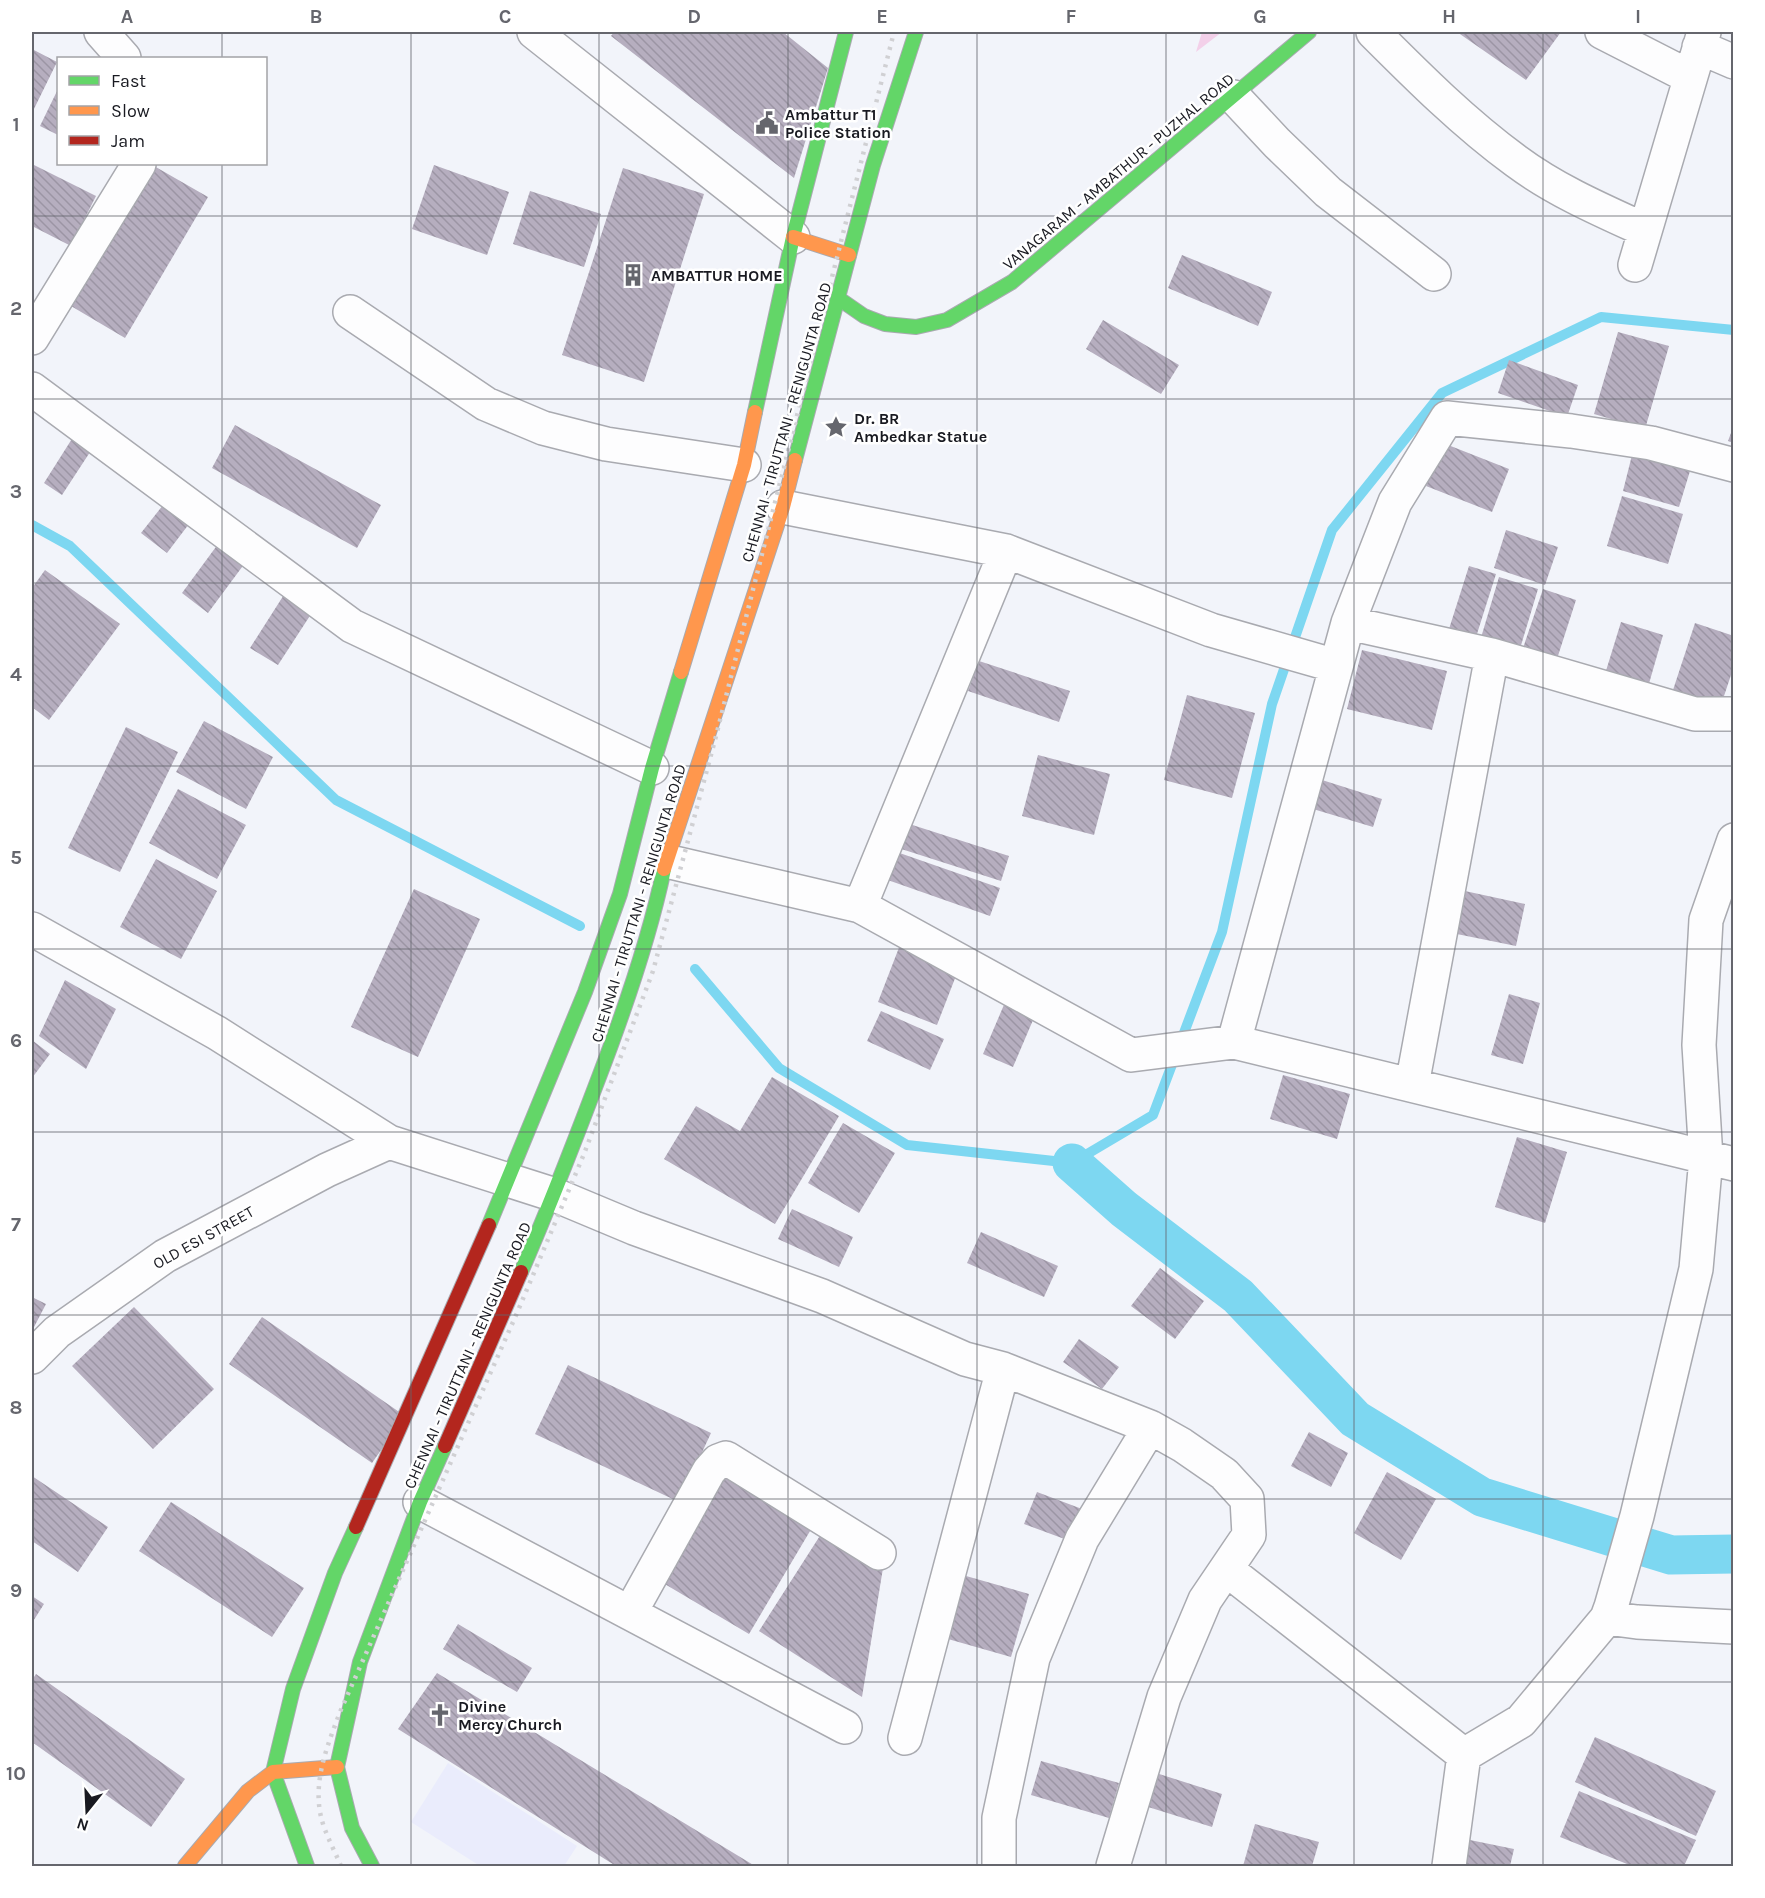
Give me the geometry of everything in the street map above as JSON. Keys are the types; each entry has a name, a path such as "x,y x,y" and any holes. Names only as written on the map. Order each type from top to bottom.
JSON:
{"main road":[{"name":"CHENNAI - TIRUTTANI - RENIGUNTA ROAD","path":"273,1772 293,1689 335,1572 441,1337 508,1180 585,992 620,894 652,768 744,465 793,237 846,32"},
{"name":"CHENNAI - TIRUTTANI - RENIGUNTA ROAD","path":"372,1866 352,1828 337,1767 360,1662 420,1502 555,1195 630,994 657,903 666,861 783,507 873,165 916,32"},
{"name":"VANAGARAM - AMBATHUR - PUZHAL ROAD","path":"838,298 864,316 885,324 916,327 947,320 1012,282 1309,32"},
{"path":"793,237 849,255"},
{"path":"185,1866 248,1791 273,1772 337,1767"},
{"path":"273,1772 307,1866"}],"street":[{"path":"101,32 123,57"},
{"path":"534,32 793,237"},
{"path":"1373,32 1438,96 1516,162 1576,199 1645,230"},
{"path":"1602,32 1734,62"},
{"path":"1635,266 1698,52"},
{"path":"1234,97 1328,192 1434,274"},
{"path":"32,338 138,165"},
{"path":"350,312 486,404 543,428 606,444 744,465"},
{"path":"32,389 352,626 652,768"},
{"path":"1234,1042 1348,623 1395,501 1448,418 1571,431 1651,443 1734,465"},
{"path":"783,507 1006,551 1211,630 1336,666"},
{"path":"860,906 1006,551"},
{"path":"1348,623 1492,655 1695,714 1734,714"},
{"path":"1412,1085 1492,655"},
{"path":"1464,1755 1521,1721 1609,1612 1636,1516 1720,1161 1699,1045 1706,920 1734,840"},
{"path":"666,861 860,906 1131,1055 1234,1042 1720,1161"},
{"path":"32,929 217,1033 389,1142 555,1195 634,1228 822,1296 965,1359 1003,1369 1150,1427 1182,1445 1224,1474 1247,1499 1249,1535 1205,1600 1164,1697 1113,1866"},
{"name":"OLD ESI STREET","path":"32,1357 57,1332 165,1256 327,1170 389,1142"},
{"path":"905,1738 1003,1369"},
{"path":"999,1866 999,1818 1033,1658 1082,1539 1150,1427"},
{"path":"630,1613 709,1471 718,1461 726,1458 879,1553"},
{"path":"420,1502 845,1727"},
{"path":"1226,1569 1464,1755"},
{"path":"1609,1612 1637,1622 1734,1627"},
{"path":"1449,1866 1464,1755"}],"shaded area":[{"path":"1202,32 1222,32 1196,52"},
{"path":"448,1763 577,1846 564,1866 480,1866 411,1822"}],"building":[{"name":"Ambattur T1 Police Station","path":"614,32 783,32 828,68 794,178 611,36"},
{"path":"1457,32 1561,32 1526,80"},
{"path":"32,49 57,62 32,113"},
{"path":"57,91 57,134 40,126"},
{"path":"32,164 96,196 71,246 32,226"},
{"path":"434,165 509,192 487,255 412,229"},
{"path":"154,166 208,197 125,338 71,306"},
{"name":"AMBATTUR HOME","path":"623,168 704,194 644,382 562,355"},
{"path":"530,191 601,214 584,267 513,244"},
{"path":"1182,255 1272,292 1258,326 1168,288"},
{"path":"1103,320 1179,365 1161,394 1086,349"},
{"path":"1618,332 1669,346 1645,429 1594,414"},
{"path":"1509,360 1578,385 1567,417 1498,393"},
{"path":"235,425 381,505 357,548 212,468"},
{"path":"1734,425 1734,443 1728,441"},
{"path":"75,434 94,446 62,495 44,483"},
{"path":"1443,443 1509,469 1492,512 1426,486"},
{"path":"1632,455 1690,471 1679,507 1623,491"},
{"path":"1622,496 1683,514 1668,564 1607,546"},
{"path":"167,500 192,520 167,553 141,533"},
{"path":"1506,530 1558,547 1545,585 1494,568"},
{"path":"221,540 248,559 208,613 182,593"},
{"path":"1469,566 1496,574 1476,637 1449,629"},
{"path":"45,570 120,624 49,720 32,707 32,588"},
{"path":"1499,577 1538,589 1519,652 1480,641"},
{"path":"1543,589 1576,600 1556,662 1522,651"},
{"path":"287,590 315,608 278,665 250,648"},
{"path":"1621,622 1663,635 1648,687 1605,674"},
{"path":"1695,623 1734,636 1734,666 1721,705 1673,690"},
{"path":"1362,650 1447,671 1432,730 1347,709"},
{"path":"979,661 1070,691 1059,722 968,691"},
{"path":"1187,695 1255,713 1232,798 1164,780"},
{"path":"204,721 273,757 246,809 176,772"},
{"path":"126,727 178,752 120,872 68,848"},
{"path":"1038,755 1110,774 1094,835 1022,816"},
{"path":"1322,780 1382,799 1373,827 1313,809"},
{"path":"178,789 246,825 217,879 149,843"},
{"path":"900,821 1009,856 1001,881 892,846"},
{"path":"891,850 1000,888 990,916 882,878"},
{"path":"156,859 217,891 181,959 120,927"},
{"path":"1451,888 1525,904 1516,946 1442,931"},
{"path":"414,889 480,919 418,1057 351,1027"},
{"path":"900,945 959,968 937,1025 878,1002"},
{"path":"65,980 116,1009 86,1069 39,1036"},
{"path":"1009,993 1039,1006 1013,1067 983,1054"},
{"path":"1509,994 1540,1003 1523,1064 1491,1055"},
{"path":"881,1011 944,1039 930,1070 867,1041"},
{"path":"32,1040 50,1054 32,1078"},
{"path":"1283,1075 1350,1094 1337,1139 1270,1119"},
{"path":"772,1077 839,1116 775,1224 664,1159 696,1106 740,1131"},
{"path":"843,1123 895,1153 859,1213 808,1183"},
{"path":"1517,1137 1567,1152 1545,1223 1495,1207"},
{"path":"792,1209 853,1237 839,1267 778,1239"},
{"path":"981,1232 1058,1266 1044,1297 967,1263"},
{"path":"1160,1268 1204,1301 1175,1339 1131,1306"},
{"path":"32,1297 46,1304 32,1331"},
{"path":"134,1307 214,1389 153,1449 72,1366"},
{"path":"262,1317 405,1416 372,1463 229,1364"},
{"path":"1079,1339 1119,1367 1102,1389 1063,1362"},
{"path":"568,1365 711,1433 679,1502 535,1434"},
{"path":"1309,1432 1348,1453 1331,1487 1291,1466"},
{"path":"725,1467 816,1521 749,1634 658,1580"},
{"path":"1387,1472 1436,1499 1401,1560 1354,1533"},
{"path":"32,1476 108,1527 78,1572 32,1541"},
{"path":"1037,1492 1090,1512 1078,1544 1024,1524"},
{"path":"171,1502 304,1588 272,1637 139,1551"},
{"path":"823,1531 883,1568 862,1697 759,1631"},
{"path":"952,1572 1029,1594 1011,1657 934,1635"},
{"path":"32,1596 44,1604 32,1623"},
{"path":"458,1624 532,1668 517,1692 443,1649"},
{"path":"437,1673 755,1866 616,1866 398,1729"},
{"path":"36,1674 185,1779 151,1827 32,1742 32,1680"},
{"path":"1595,1737 1716,1791 1696,1836 1575,1782"},
{"path":"1041,1761 1119,1783 1109,1818 1031,1795"},
{"path":"1156,1773 1222,1794 1212,1827 1145,1806"},
{"path":"1579,1791 1696,1840 1684,1866 1632,1866 1560,1837"},
{"path":"1255,1824 1319,1842 1312,1866 1243,1866"},
{"path":"1465,1839 1514,1849 1510,1866 1459,1866"}],"waterway":[{"path":"695,969 779,1068 907,1145 1072,1163 1153,1115 1222,932 1272,704 1332,530 1442,393 1601,317 1734,330"},
{"path":"32,525 70,546 336,800 580,926"},
{"path":"1072,1163 1124,1209 1238,1296 1355,1419 1482,1497 1671,1555 1734,1554"}],"railway":[{"path":"341,1866 320,1812 319,1783 325,1754 340,1712 517,1313 584,1154 653,971 715,740 894,32"}],"traffic: fast":[{"path":"755,412 793,237 846,32"},
{"path":"795,460 873,165 916,32"},
{"path":"838,298 864,316 885,324 916,327 947,320 1012,282 1309,32"},
{"path":"489,1225 585,992 620,894 652,768 681,672"},
{"path":"521,1272 590,1102 618,1026 644,948 664,869"},
{"path":"372,1866 352,1828 337,1767 360,1662 420,1502 445,1446"},
{"path":"307,1866 273,1772 293,1689 335,1573 356,1527"}],"traffic: slow":[{"path":"793,237 849,255"},
{"path":"681,672 744,465 755,412"},
{"path":"664,869 783,507 795,460"},
{"path":"185,1866 248,1791 273,1772 337,1767"}],"traffic: jam":[{"path":"356,1527 489,1225"},
{"path":"445,1446 521,1272"}],"place":[{"name":"Ambattur T1 Police Station","path":"767,123"},
{"name":"AMBATTUR HOME","path":"633,275"},
{"name":"Dr. BR Ambedkar Statue","path":"836,427"},
{"name":"Divine Mercy Church","path":"440,1715"}]}
